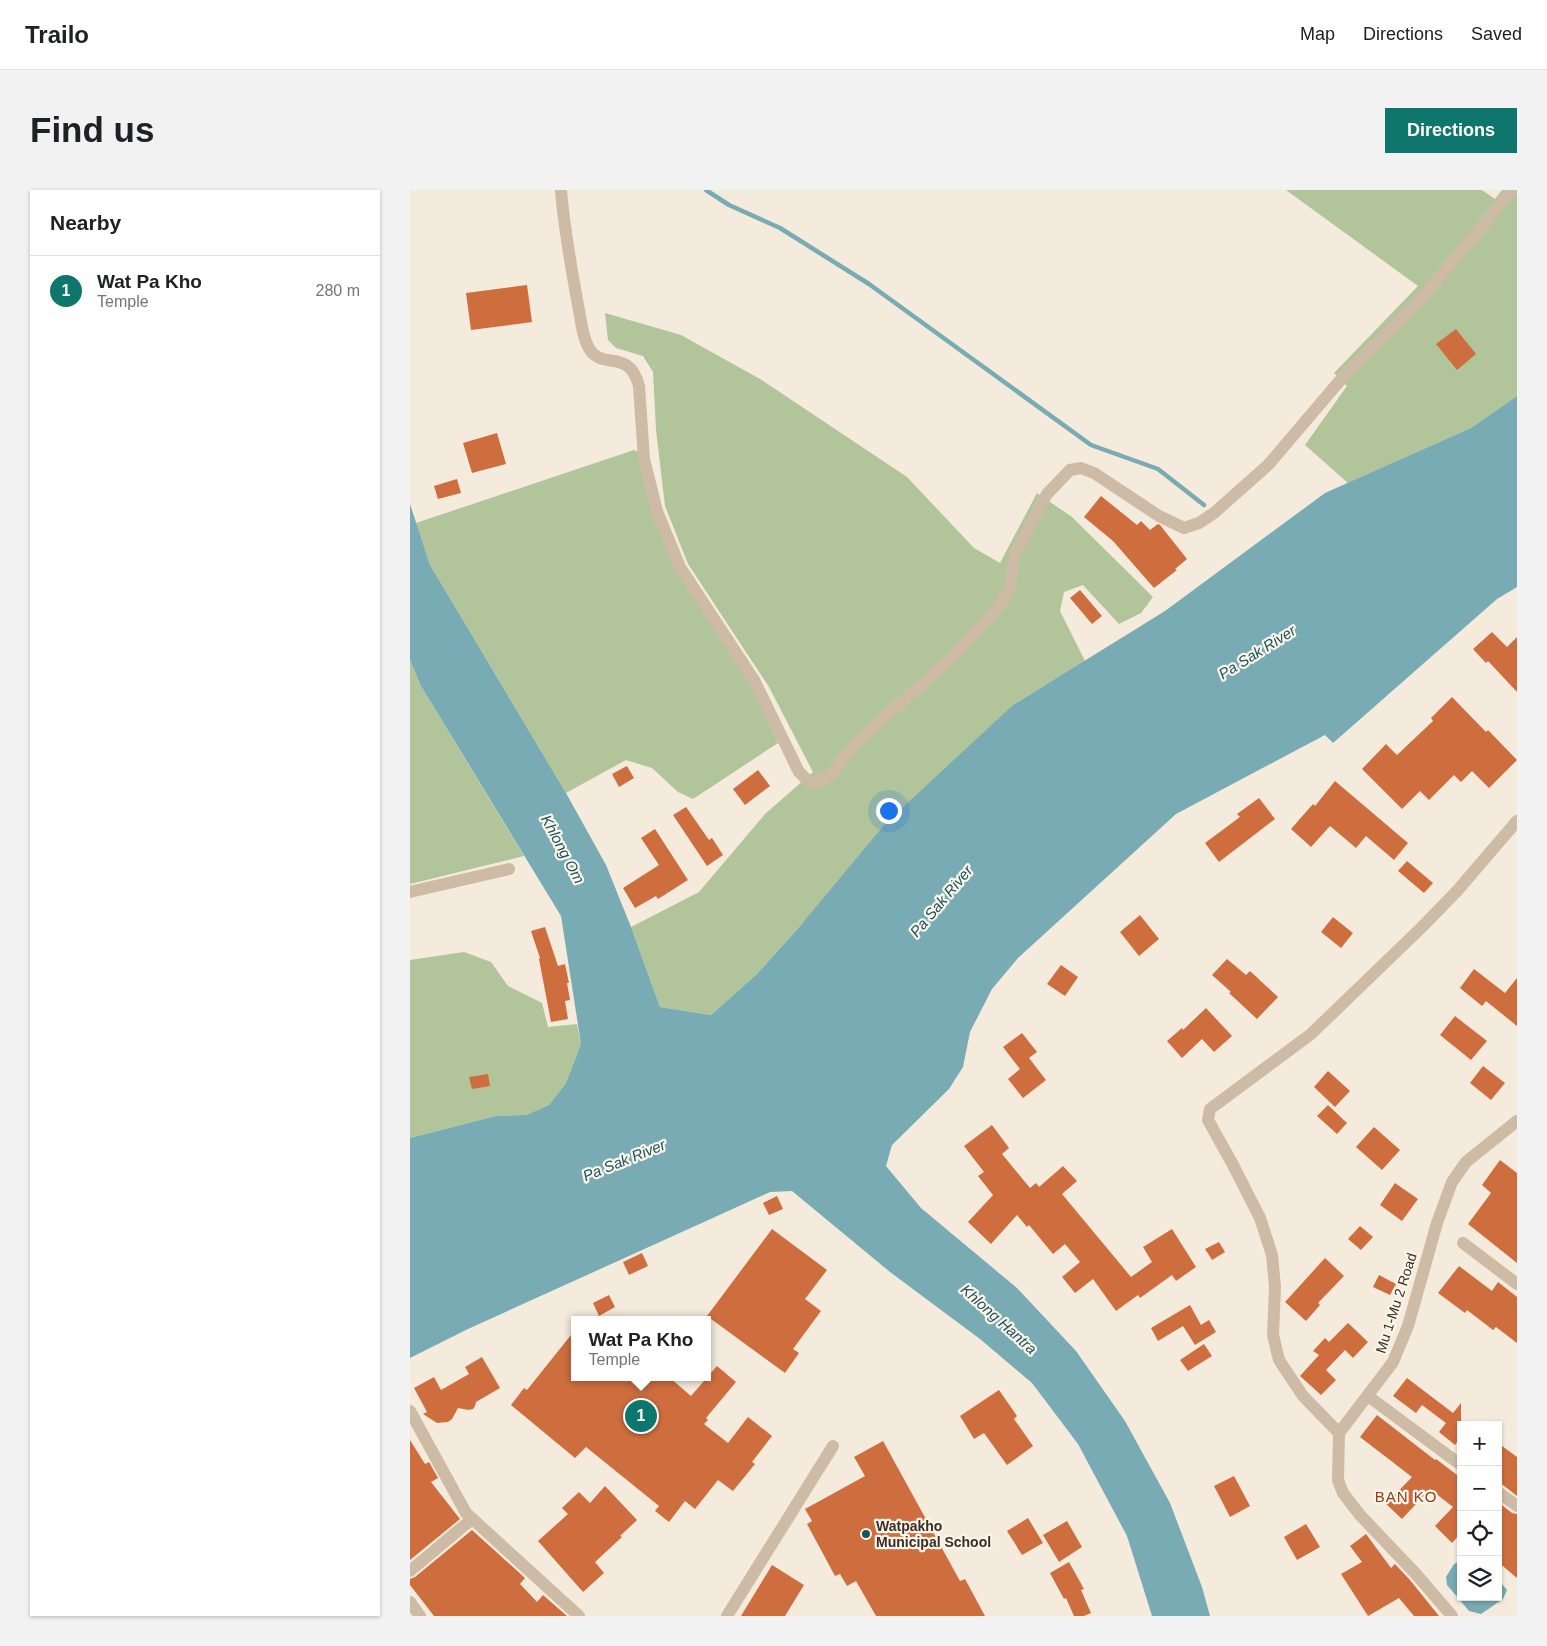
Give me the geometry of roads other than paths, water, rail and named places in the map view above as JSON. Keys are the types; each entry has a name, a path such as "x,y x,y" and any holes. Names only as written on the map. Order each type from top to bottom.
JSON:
{"street":[{"path":"561,190 583,331 590,350 596,356 628,365 636,374 639,386 641,432 646,468 657,511 680,567 754,680 800,772 807,780 816,783 829,776 858,742 954,655 1003,601 1010,587 1015,553 1047,494 1070,470 1081,468 1094,473 1159,516 1184,528 1199,523 1214,513 1268,465 1343,377 1420,301 1511,190"},
{"path":"1452,1616 1416,1574 1360,1516 1343,1493 1338,1480 1339,1432 1303,1396 1279,1360 1273,1335 1275,1287 1272,1255 1260,1218 1208,1120 1210,1110 1311,1034 1422,928 1517,821"},
{"path":"410,892 509,870"},
{"name":"Mu 1-Mu 2 Road","path":"1339,1432 1393,1362 1404,1335 1436,1223 1452,1182 1466,1162 1517,1121"},
{"path":"1463,1243 1517,1284"},
{"path":"1368,1396 1457,1462"},
{"path":"410,1411 466,1513 579,1616"},
{"path":"727,1616 833,1446"},
{"path":"1502,1495 1517,1506"},
{"path":"410,1571 472,1518"},
{"path":"410,1602 420,1616"}],"water":[{"path":"1517,396 1517,587 1497,599 1333,743 1325,735 1176,814 1018,958 992,989 970,1032 963,1067 949,1089 892,1145 886,1166 921,1208 1017,1288 1076,1351 1125,1421 1170,1503 1202,1587 1210,1616 1152,1616 1127,1536 1078,1444 1032,1383 980,1339 890,1272 792,1191 770,1192 468,1329 410,1358 410,1138 496,1116 526,1115 549,1105 566,1083 581,1044 561,916 421,686 410,660 410,504 430,565 566,793 606,865 660,1007 711,1015 757,974 801,925 885,824 1013,705 1165,611 1325,493 1471,428"},
{"path":"1457,1563 1457,1597 1447,1585 1446,1577 1454,1564"},
{"path":"1502,1584 1507,1590 1502,1600"},
{"path":"1461,1601 1500,1601 1481,1614 1469,1611"}],"waterway":[{"path":"706,190 729,205 780,228 869,284 1091,445 1158,469 1204,505"}],"place":[{"name":"Wat Pa Kho","path":"641,1416"},
{"name":"Watpakho Municipal School","path":"866,1534"}],"district":[{"name":"BAN KO","path":"1406,1496"}],"water label":[{"name":"Pa Sak River","path":"1257,652"},
{"name":"Khlong Om","path":"563,849"},
{"name":"Pa Sak River","path":"941,901"},
{"name":"Pa Sak River","path":"624,1160"},
{"name":"Khlong Hantra","path":"999,1319"}]}
